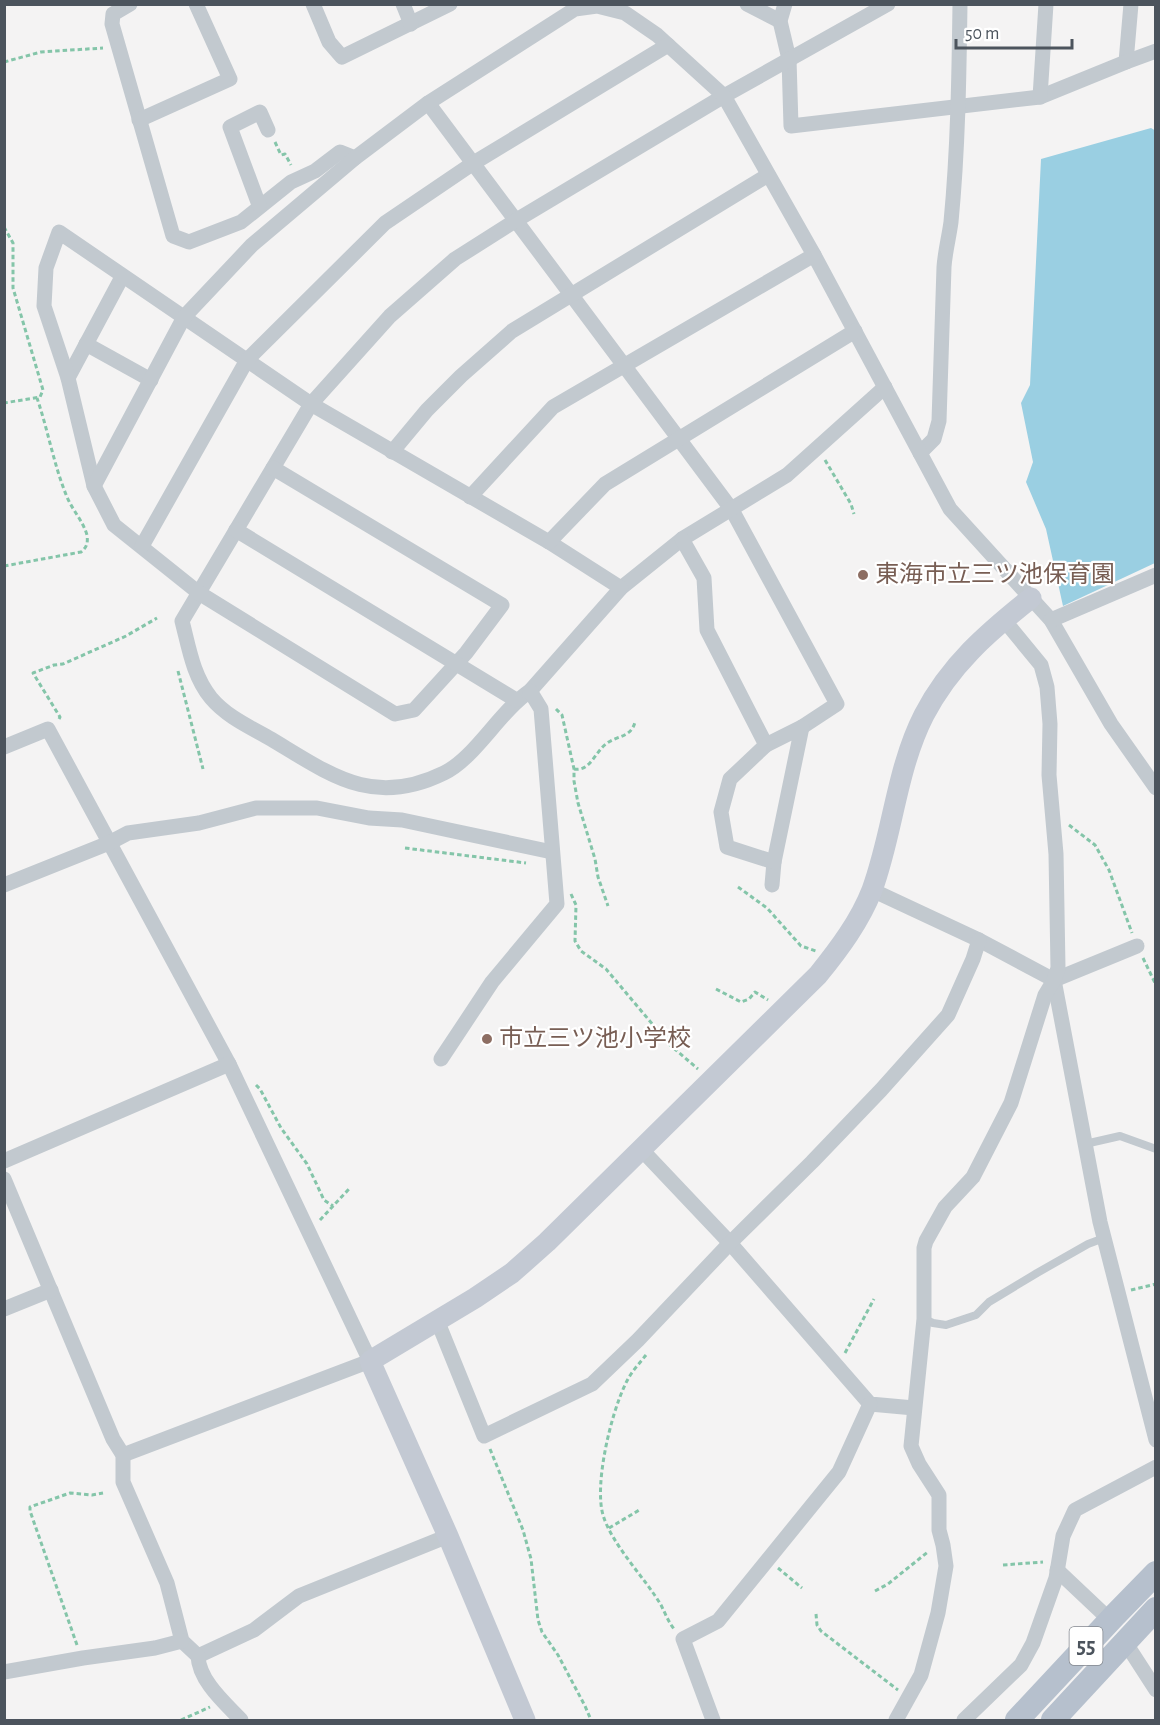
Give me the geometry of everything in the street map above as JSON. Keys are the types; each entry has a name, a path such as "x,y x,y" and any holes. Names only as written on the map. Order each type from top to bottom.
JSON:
{"main road":[{"name":"55","path":"1017,1720 1155,1573"},
{"name":"55","path":"1053,1720 1155,1609"}],"street":[{"path":"130,4 113,14 112,24 173,236 189,242 241,222 260,205 297,179 315,171 340,152 355,158"},
{"path":"139,120 230,79 196,4"},
{"path":"313,4 329,42 342,57 450,4"},
{"path":"403,4 411,24"},
{"path":"747,4 780,21"},
{"path":"785,4 780,21 789,59 791,126 1040,97 1155,51"},
{"path":"920,453 933,439 939,421 944,267 951,224 959,108 960,4"},
{"path":"1040,97 1046,4"},
{"path":"1126,62 1131,4"},
{"path":"885,387 787,475 682,539 621,588 530,691 516,700 466,756 448,771 408,787 369,787 349,782 322,770 233,717 211,698 197,674 182,621 311,404 390,316 455,259 515,221 724,96 886,5"},
{"path":"94,486 184,317 252,245 355,158 428,103 575,9 597,6 626,9 724,96 814,255 950,509 1051,620 1111,724 1155,788"},
{"path":"142,546 247,360 385,223 472,164 668,45"},
{"path":"428,103 732,510 837,704 802,728 766,745 730,779 721,812 727,847 774,862"},
{"path":"260,205 230,127 260,112 268,130"},
{"path":"392,452 427,410 512,331 768,175"},
{"path":"273,468 502,605 414,710 395,714 199,593 114,525 94,486 68,378 44,306 46,268 59,232 311,404 549,542 621,588"},
{"path":"470,497 553,407 814,255"},
{"path":"68,378 122,277"},
{"path":"549,542 605,484 855,331"},
{"path":"86,344 151,380"},
{"path":"236,530 516,700"},
{"path":"682,539 704,578 707,630 766,745"},
{"path":"1051,620 1155,575"},
{"path":"123,1455 370,1361 475,1298 512,1273 547,1242 818,975 848,935 872,890 906,760 923,716 953,670 985,635 1031,598"},
{"path":"896,1720 921,1675 938,1613 946,1566 939,1530 939,1495 911,1446 924,1319 926,1241 945,1207 973,1177 1011,1103 1045,995 1058,968 1056,925 1058,904 1049,775 1050,724 1047,687 1041,665 1004,621"},
{"path":"441,1059 492,982 557,904 541,709 530,691"},
{"path":"772,885 774,862 802,728"},
{"path":"4,747 48,729 229,1064 370,1361 448,1536 525,1720"},
{"path":"4,885 110,843 128,833 199,823 256,808 317,808 369,818 402,820 553,859"},
{"path":"872,890 979,940 1054,980"},
{"path":"437,1320 484,1436 592,1384 820,1154 948,1015 979,940"},
{"path":"1054,980 1137,946"},
{"path":"1054,980 1104,1238 1130,1341 1137,1359 1155,1440"},
{"path":"4,1161 229,1064"},
{"path":"640,1148 730,1243 870,1404 914,1408"},
{"path":"4,1179 112,1439 123,1455 123,1482 166,1582 182,1641 198,1656 198,1666 222,1700 241,1720"},
{"path":"4,1309 51,1290"},
{"path":"713,1720 683,1640 718,1621 840,1472 870,1404"},
{"path":"964,1720 1022,1665 1033,1643 1058,1565 1063,1536 1075,1510 1155,1467"},
{"path":"198,1656 254,1630 299,1596 448,1536"},
{"path":"1058,1565 1110,1620"},
{"path":"4,1672 154,1648 182,1641"},
{"path":"1125,1642 1155,1690"}],"lane":[{"path":"1084,1144 1120,1136 1155,1149"},
{"path":"924,1319 946,1325 976,1315 989,1302 1028,1278 1088,1244 1104,1238"}],"path":[{"path":"4,62 40,52 112,48 119,45"},
{"path":"268,130 281,155 285,154 297,179"},
{"path":"4,227 13,243 13,288 43,390 40,397 4,403"},
{"path":"4,566 81,552 86,548 88,542 84,526 68,499 62,483 37,398"},
{"path":"818,447 851,504 854,514"},
{"path":"48,729 57,723 60,717 33,673 63,664 126,636 157,618"},
{"path":"176,664 203,769"},
{"path":"541,709 548,704 562,715 574,769 578,803 608,906"},
{"path":"574,769 580,770 586,767 608,742 627,735 633,729 635,722"},
{"path":"1052,815 1057,816 1095,845 1109,870 1137,946 1155,985"},
{"path":"405,848 553,859"},
{"path":"555,885 563,886 573,895 576,905 575,941 581,951 606,969 670,1045 711,1079"},
{"path":"738,886 767,908 801,946 818,951 830,959"},
{"path":"716,989 741,1002 749,999 755,992 763,995 781,1011"},
{"path":"240,1088 251,1084 260,1089 281,1128 307,1164 324,1200 333,1206"},
{"path":"308,1230 349,1189"},
{"path":"1117,1293 1155,1284"},
{"path":"836,1365 841,1360 874,1299"},
{"path":"638,1340 650,1351 634,1369 625,1384 608,1441 600,1499 603,1516 609,1528 683,1640"},
{"path":"484,1436 523,1530 531,1559 538,1620 542,1632 558,1655 591,1720"},
{"path":"80,1659 68,1615 30,1507 70,1493 92,1495 103,1493"},
{"path":"609,1528 641,1509"},
{"path":"875,1592 933,1548 943,1545"},
{"path":"767,1560 802,1588"},
{"path":"1003,1565 1058,1565"},
{"path":"816,1614 817,1625 821,1631 908,1698"},
{"path":"182,1720 222,1700"}],"water":[{"path":"1151,128 1156,131 1155,563 1063,606 1046,529 1026,482 1033,462 1021,403 1030,385 1041,159"}],"place":[{"name":"東海市立三ツ池保育園","path":"863,575"},
{"name":"市立三ツ池小学校","path":"487,1039"}]}
